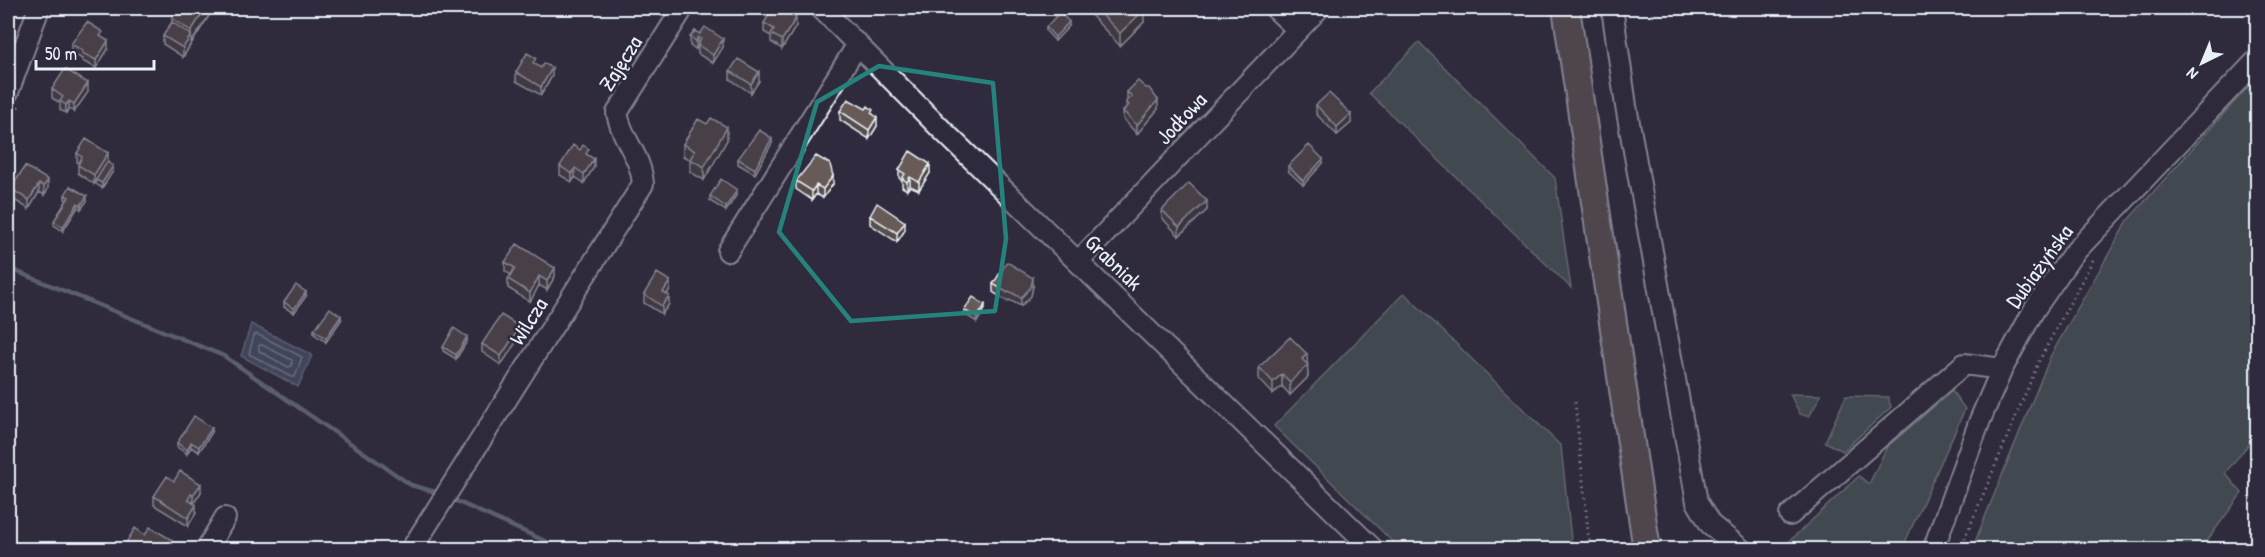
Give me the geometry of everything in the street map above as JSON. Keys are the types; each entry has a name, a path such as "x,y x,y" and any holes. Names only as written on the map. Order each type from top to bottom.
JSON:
{"main road":[{"path":"1566,8 1647,549"}],"street":[{"path":"8,92 39,8"},
{"name":"Zajęcza","path":"617,113 683,8"},
{"name":"Grabniak","path":"821,8 938,126 1374,549"},
{"path":"1275,8 1297,29"},
{"name":"Jodłowa","path":"1079,261 1319,8"},
{"path":"1612,8 1626,106 1697,502 1710,524 1742,549"},
{"path":"728,251 858,44"},
{"name":"Dubiażyńska","path":"1933,549 1980,420 2002,369 2034,310 2072,255 2258,59"},
{"name":"Wilcza","path":"411,549 643,184 642,168 623,135 617,113"},
{"path":"1790,515 1964,364 2002,369"},
{"path":"206,549 225,518"}],"path":[{"path":"1960,549 2039,361 2082,282"},
{"path":"1575,402 1590,549"}],"highlighted area":[{"path":"879,66 993,83 1006,239 995,311 851,321 779,232 817,102"}],"green space":[{"path":"1419,42 1555,178 1571,288 1369,93"},
{"path":"2257,77 2257,434 2225,473 2242,493 2201,549 1972,549 2051,355 2128,220"},
{"path":"1404,293 1561,446 1572,549 1400,549 1274,426"},
{"path":"1952,391 1965,409 1902,549 1781,549 1859,476 1869,484 1887,447"},
{"path":"1790,394 1821,395 1809,417 1800,414"},
{"path":"1846,396 1888,397 1891,407 1843,451 1825,442"}],"water":[{"path":"251,324 312,355 298,387 241,356"}],"building":[{"path":"178,8 206,8 191,31 172,18"},
{"path":"773,8 778,8 796,18 782,40 771,34 774,29 764,23"},
{"path":"1095,8 1142,8 1144,10 1120,33"},
{"path":"1060,12 1069,22 1055,37 1046,27"},
{"path":"87,22 103,32 100,36 108,41 96,60 71,44"},
{"path":"172,22 191,35 183,48 163,36"},
{"path":"705,27 723,39 713,55 698,45 701,39 698,37 696,41 690,37 695,31 700,34"},
{"path":"527,53 536,58 533,63 541,68 544,63 552,68 541,87 516,72"},
{"path":"738,59 759,72 751,84 730,71"},
{"path":"65,69 88,83 74,104 69,101 66,105 60,101 63,97 52,89"},
{"path":"1138,81 1149,88 1158,100 1137,125 1123,111 1129,105 1126,102 1132,96 1127,92"},
{"path":"1329,93 1351,114 1337,127 1316,105"},
{"path":"848,99 866,109 868,106 873,110 871,113 877,117 869,130 840,111"},
{"path":"711,118 727,127 704,167 690,159 695,151 683,144 698,119 707,124"},
{"path":"759,130 772,138 755,169 738,159"},
{"path":"86,139 108,153 94,175 78,165 82,157 77,153"},
{"path":"573,145 580,150 583,145 589,149 586,154 594,159 584,174 575,168 572,174 560,166"},
{"path":"1309,145 1323,159 1303,181 1288,166"},
{"path":"910,151 930,164 919,182 910,177 907,182 902,178 905,174 899,170"},
{"path":"816,156 830,164 833,176 823,189 816,185 812,191 796,181"},
{"path":"107,162 113,166 102,183 96,180"},
{"path":"25,166 48,180 44,186 39,184 29,200 11,189"},
{"path":"721,179 737,190 726,207 710,196"},
{"path":"1189,183 1207,201 1179,227 1162,210"},
{"path":"70,186 87,196 81,205 78,203 63,227 54,221 69,197 65,195"},
{"path":"877,203 905,222 897,233 870,216"},
{"path":"517,244 555,268 547,281 539,276 530,293 508,279 515,268 505,262"},
{"path":"1007,262 1033,278 1031,287 1021,298 993,284"},
{"path":"657,273 670,281 663,292 669,296 662,306 644,294"},
{"path":"296,285 306,292 294,309 284,302"},
{"path":"973,297 985,305 977,318 964,310"},
{"path":"330,308 341,316 326,338 314,330"},
{"path":"501,315 520,327 501,356 482,344"},
{"path":"454,328 467,337 456,355 443,347"},
{"path":"1290,337 1307,354 1302,359 1308,365 1290,382 1282,374 1273,382 1259,367"},
{"path":"194,416 212,428 199,447 191,442 187,450 177,443"},
{"path":"180,471 201,484 188,500 196,505 188,518 154,496 167,476 174,481"},
{"path":"150,527 172,540 166,549 129,549 124,546 135,528 145,535"}],"waterway":[{"path":"8,268 224,356 411,485 435,492"},
{"path":"456,501 565,550"}]}
